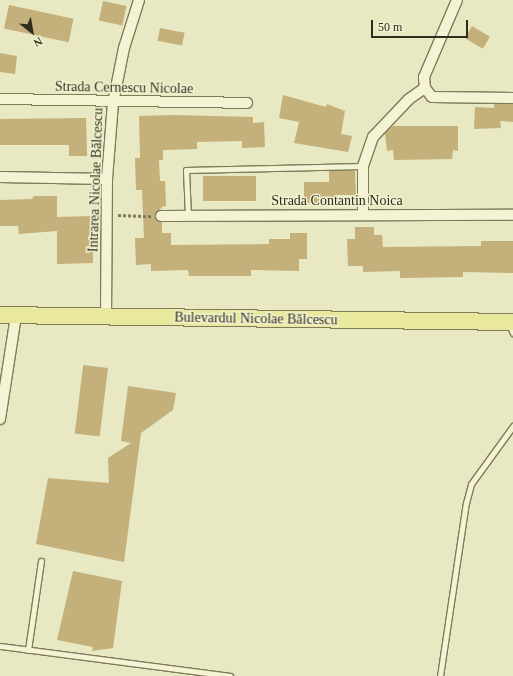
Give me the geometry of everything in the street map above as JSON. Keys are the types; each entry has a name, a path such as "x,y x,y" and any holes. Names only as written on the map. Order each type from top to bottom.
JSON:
{"main road":[{"name":"Bulevardul Nicolae Bălcescu","path":"0,316 511,325"}],"street":[{"name":"Intrarea Nicolae Bălcescu","path":"106,317 107,179 113,103 124,48 139,0"},
{"path":"457,0 424,77 425,88 432,97 513,98"},
{"path":"363,215 364,166 374,137 409,99 425,88"},
{"name":"Strada Cernescu Nicolae","path":"0,99 113,103 247,103"},
{"path":"0,177 107,179"},
{"name":"Strada Contantin Noica","path":"161,216 513,215"},
{"path":"0,418 16,316"}],"lane":[{"path":"188,216 186,170 364,166"},
{"path":"440,676 466,503 471,484 513,426"},
{"path":"28,650 41,561"},
{"path":"0,646 189,673 230,676"}],"path":[{"path":"107,215 161,216"}],"building":[{"path":"103,1 126,6 122,26 99,21"},
{"path":"9,5 74,19 69,42 4,28"},
{"path":"472,26 490,37 483,49 465,38"},
{"path":"160,28 185,33 182,46 158,41"},
{"path":"0,53 17,56 15,74 0,72"},
{"path":"283,95 326,107 327,104 345,111 341,134 352,136 348,152 294,143 299,122 279,118"},
{"path":"494,104 513,104 513,122 500,121 501,128 474,129 475,107 494,108"},
{"path":"173,115 253,117 253,123 264,122 265,147 242,148 242,141 197,142 197,149 163,150 163,160 159,160 160,181 165,181 166,206 162,207 155,216 157,221 162,222 162,233 171,233 171,245 269,244 269,239 290,239 290,233 307,233 307,259 299,259 299,271 251,270 251,276 189,276 188,270 151,271 151,264 136,265 135,238 144,238 142,190 136,190 135,158 140,158 139,116"},
{"path":"86,118 87,156 69,156 69,145 0,145 0,119"},
{"path":"393,126 458,126 458,151 453,150 452,159 394,160 393,150 387,151 385,133"},
{"path":"329,171 355,171 356,195 338,195 338,203 304,203 304,182 329,182"},
{"path":"203,176 256,176 256,201 203,201"},
{"path":"34,196 57,196 57,217 92,216 93,263 57,264 57,231 19,234 18,226 0,226 0,200 32,199"},
{"path":"355,227 374,227 374,235 382,235 383,247 481,246 481,241 513,241 513,273 463,272 463,277 400,278 400,271 363,272 363,266 348,266 347,239 355,239"},
{"path":"83,365 108,368 100,436 75,433"},
{"path":"128,386 176,393 173,410 141,433 124,562 36,544 48,478 109,483 108,458 131,443 121,441"},
{"path":"73,571 122,581 113,648 92,651 93,647 57,640"}]}
